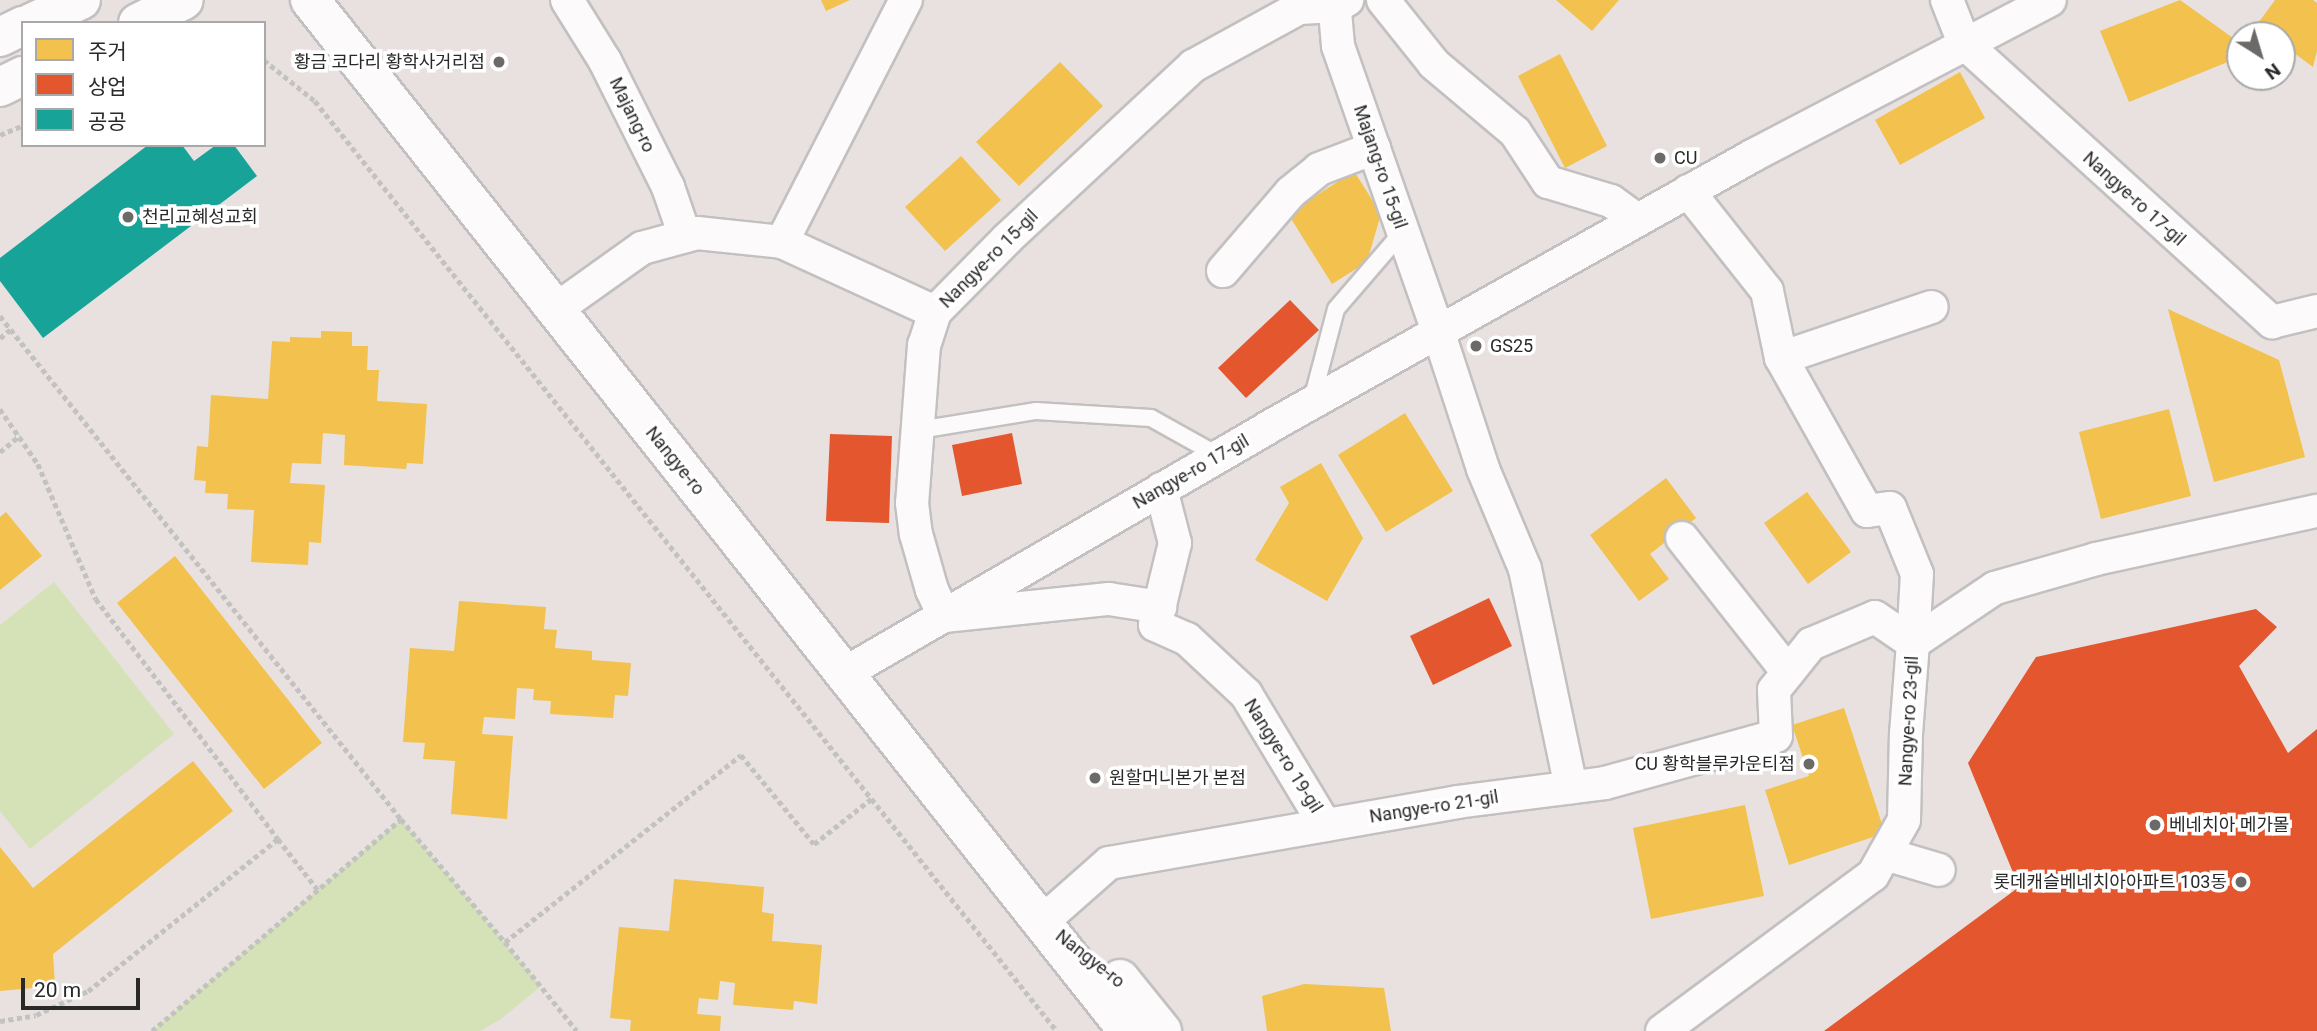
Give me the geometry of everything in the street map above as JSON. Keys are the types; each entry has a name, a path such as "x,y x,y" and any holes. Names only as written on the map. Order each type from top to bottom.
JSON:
{"main road":[{"path":"142,21 184,0"},
{"name":"Nangye-ro","path":"310,0 1128,1031"},
{"path":"35,21 78,1"},
{"path":"0,37 21,27"},
{"path":"0,87 21,77"},
{"name":"Nangye-ro","path":"1042,922 1121,979 1162,1031"}],"street":[{"name":"Majang-ro","path":"568,0 611,72 668,187 685,236"},
{"path":"782,242 906,0"},
{"path":"1383,0 1434,64 1515,132 1548,182 1611,201 1637,220"},
{"path":"1947,0 1964,43"},
{"name":"Nangye-ro 17-gil","path":"845,673 1311,403 1688,191 1964,43 2050,0"},
{"name":"Nangye-ro 15-gil","path":"555,310 642,248 697,233 782,242 935,312 1008,238 1193,66 1299,8 1340,2"},
{"name":"Majang-ro 15-gil","path":"1340,2 1338,46 1438,331"},
{"name":"Nangye-ro 17-gil","path":"1964,43 2272,323 2317,311"},
{"path":"1223,271 1291,192 1319,169 1374,148"},
{"path":"1688,191 1767,291 1781,358 1867,511 1890,508 1917,574 1913,643"},
{"path":"1781,358 1932,307"},
{"path":"935,312 924,345 912,503 916,534 932,590 944,616 1109,599 1160,607 1175,543 1161,489"},
{"path":"1438,331 1483,469 1525,569 1571,787"},
{"name":"Nangye-ro 23-gil","path":"1662,1031 1873,875 1904,820 1906,734 1913,643 1995,587 2096,559 2317,511"},
{"path":"1682,537 1788,672"},
{"name":"Nangye-ro 19-gil","path":"1160,607 1155,625 1187,639 1246,694 1325,825"},
{"name":"Nangye-ro 21-gil","path":"1042,922 1109,863 1325,825 1605,783 1776,736 1774,690 1811,644 1875,617 1913,643"},
{"path":"1885,854 1939,870"}],"lane":[{"path":"1311,403 1336,309 1403,231"},
{"path":"919,430 1036,411 1151,418 1219,456"}],"path":[{"path":"266,62 315,101 1057,1031"},
{"path":"0,135 21,126"},
{"path":"0,316 401,820 576,1031"},
{"path":"0,338 11,329"},
{"path":"0,409 38,464 96,599 318,890"},
{"path":"0,452 20,435"},
{"path":"505,943 741,755 814,844 872,799"},
{"path":"152,1031 401,820"},
{"path":"0,1021 36,1015 88,991 278,839"}],"green space":[{"path":"54,582 174,734 30,849 0,811 0,625"},
{"path":"401,819 541,986 501,1019 480,1031 152,1031"}],"building: 주거":[{"path":"821,0 850,0 826,11"},
{"path":"1556,0 1619,0 1592,31"},
{"path":"2180,0 2226,33 2226,63 2129,102 2100,31"},
{"path":"2275,0 2313,0 2317,3 2317,51 2313,67 2296,54 2296,21 2260,21"},
{"path":"1560,54 1607,146 1565,168 1518,76"},
{"path":"1060,62 1103,106 1019,186 976,142"},
{"path":"1960,72 1985,118 1900,165 1875,120"},
{"path":"961,156 1001,200 945,251 905,207"},
{"path":"1354,171 1381,214 1367,262 1332,284 1288,214"},
{"path":"2168,309 2279,360 2305,457 2214,482"},
{"path":"321,331 352,332 352,346 368,346 367,370 379,370 377,401 427,404 423,464 407,463 406,469 344,465 345,435 323,433 321,464 292,463 290,483 325,485 321,543 309,542 308,565 251,562 254,510 227,509 228,494 205,493 206,481 194,480 197,446 208,447 211,395 268,399 272,341 290,342 290,337 321,338"},
{"path":"2169,409 2191,496 2101,519 2079,432"},
{"path":"1405,413 1453,491 1386,532 1338,455"},
{"path":"1321,463 1363,538 1327,601 1255,560 1289,503 1280,487"},
{"path":"1666,478 1696,518 1650,554 1669,579 1639,601 1590,535"},
{"path":"1807,492 1851,552 1808,584 1764,523"},
{"path":"6,512 42,556 0,590 0,517"},
{"path":"175,556 322,743 264,789 117,603"},
{"path":"459,601 546,607 544,629 557,630 555,648 592,651 592,660 631,663 628,696 615,695 613,718 550,714 551,701 533,700 534,689 517,688 515,719 484,717 482,734 513,736 507,819 451,814 455,761 423,759 425,743 403,742 410,648 454,651"},
{"name":"롯데캐슬베네치아아파트 103동","path":"2208,697 2257,755 2244,767 2286,816 2317,812 2317,931 2276,963 2303,969 2282,1031 2169,1031 2174,1020 2141,1012 2181,902 2141,854 2130,862 2080,805"},
{"path":"1844,708 1885,833 1789,865 1765,790 1809,776 1792,725"},
{"path":"193,761 233,811 53,954 55,986 0,991 0,847 33,888"},
{"path":"1745,805 1764,896 1651,919 1633,828"},
{"path":"674,879 764,887 762,912 774,914 772,941 822,945 817,1004 794,1001 793,1010 733,1005 735,983 720,981 718,1000 699,998 697,1014 721,1016 720,1031 630,1031 631,1020 610,1018 619,927 669,931"},
{"path":"1304,984 1384,988 1391,1031 1267,1031 1262,996"}],"building: 상업":[{"path":"1290,300 1319,330 1246,398 1218,368"},
{"path":"1012,433 1022,484 962,496 952,445"},
{"path":"830,434 892,436 889,523 826,521"},
{"path":"1489,598 1512,646 1433,685 1410,636"},
{"name":"베네치아 메가몰","path":"2256,609 2277,627 2239,666 2288,753 2317,729 2317,1031 1824,1031 2019,887 1968,763 2036,657"}],"building: 공공":[{"name":"천리교혜성교회","path":"145,147 184,147 194,161 213,147 235,147 257,176 43,338 0,281 0,258"}],"place":[{"name":"황금 코다리 황학사거리점","path":"499,62"},
{"name":"CU","path":"1660,158"},
{"name":"천리교혜성교회","path":"128,217"},
{"name":"GS25","path":"1476,346"},
{"name":"CU 황학블루카운티점","path":"1809,764"},
{"name":"원할머니본가 본점","path":"1095,778"},
{"name":"베네치아 메가몰","path":"2155,825"},
{"name":"롯데캐슬베네치아아파트 103동","path":"2241,882"}]}
